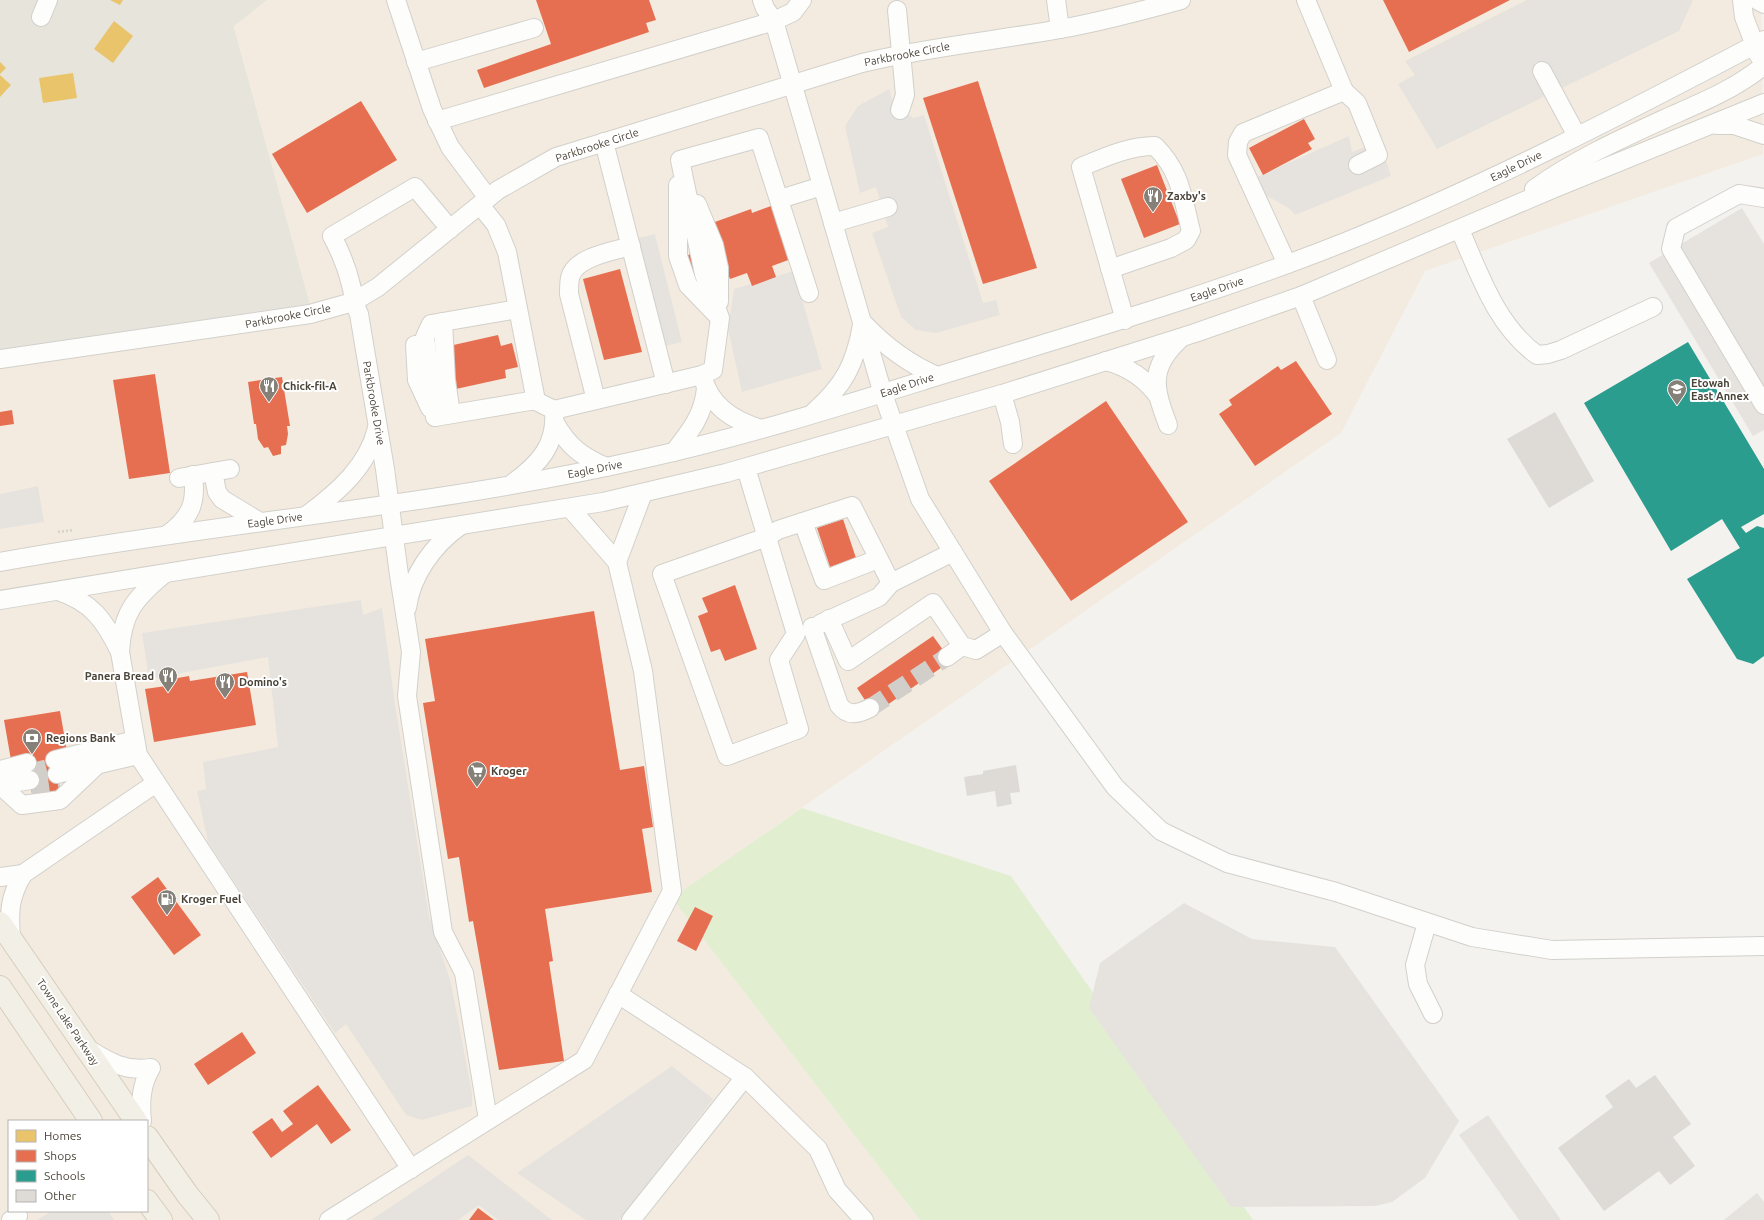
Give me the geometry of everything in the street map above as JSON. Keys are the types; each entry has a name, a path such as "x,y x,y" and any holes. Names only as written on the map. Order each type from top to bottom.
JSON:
{"main road":[{"name":"Towne Lake Parkway","path":"6,931 135,1120"},
{"path":"0,987 90,1120"},
{"path":"148,1138 187,1194 208,1220"},
{"path":"148,1202 161,1220"}],"street":[{"path":"41,17 48,0"},
{"path":"396,0 437,120 450,147 484,202 496,225 506,252 536,400 555,417 568,444 578,452 606,467"},
{"path":"762,0 774,21 882,394 920,499 1003,632 1115,787 1161,831 1227,863 1336,892 1427,924 1472,937 1552,950 1764,946"},
{"path":"437,120 774,21 792,12 802,0"},
{"path":"1056,0 1060,29"},
{"name":"Parkbrooke Circle","path":"0,359 310,314 353,302 378,287 498,190 556,157 862,63 901,54 1060,29 1181,0"},
{"path":"1306,0 1344,91 1357,104 1378,155 1358,164"},
{"path":"1509,208 1545,181 1588,155 1731,89 1764,67 1759,43 1744,17 1742,0"},
{"path":"1756,0 1764,4"},
{"path":"897,10 905,96 900,110"},
{"path":"416,62 534,28"},
{"name":"Eagle Drive","path":"0,562 167,535 390,504 606,467 674,452 811,415 1125,320 1287,264 1418,211 1488,179 1577,136 1759,43"},
{"path":"1542,71 1577,136"},
{"path":"1287,264 1237,155 1238,142 1243,133 1344,91"},
{"path":"0,600 570,508 643,493 746,468 1002,394 1182,338 1301,296 1764,103"},
{"path":"1709,125 1734,125 1764,135"},
{"path":"674,452 692,429 705,401 707,378 720,318 704,274 680,160 759,138 780,199 809,293"},
{"path":"604,142 666,384"},
{"path":"1110,269 1171,248 1186,240 1191,231 1176,174 1168,159 1155,146 1143,146 1120,152 1081,167 1110,269 1125,320"},
{"path":"780,199 822,186"},
{"name":"Parkbrooke Drive","path":"450,229 415,187 332,236 339,248 351,285 353,302 359,314 378,425 411,652 407,696 444,932 464,973 488,1120"},
{"path":"1764,198 1739,194 1676,228 1671,249 1764,405"},
{"path":"833,223 888,207"},
{"path":"1460,230 1487,293 1501,317 1525,347 1537,355 1548,354 1561,350 1653,308"},
{"path":"596,400 569,294 570,277 577,266 590,258 631,246"},
{"path":"1301,296 1327,360"},
{"path":"443,416 417,380 414,346 437,323 518,309"},
{"path":"862,322 877,338 893,351 924,371 937,376"},
{"path":"811,415 839,387 851,368 856,355 862,322"},
{"path":"437,323 446,380 443,416"},
{"path":"1168,425 1158,396 1156,380 1161,364 1172,346 1182,338"},
{"path":"1106,361 1121,366 1141,377 1158,396"},
{"path":"555,417 596,400 666,384 707,378"},
{"path":"707,378 719,407 726,414 761,429"},
{"path":"1002,394 1010,422 1012,444"},
{"path":"443,416 536,400"},
{"path":"510,484 530,470 542,458 552,439 555,417"},
{"path":"306,516 331,497 354,473 370,450 378,425"},
{"path":"746,468 767,537 804,630 840,705 844,712 851,714 870,708"},
{"path":"167,535 182,522 192,506 195,489 186,476 221,470 217,492 222,499 260,522"},
{"path":"617,562 643,493"},
{"path":"891,584 852,506 778,530 767,537 662,574 727,756 799,729 779,660 804,630 879,597 891,584 953,552"},
{"path":"329,1220 584,1060 672,891 643,671 617,562 570,508"},
{"path":"803,522 824,580 878,559"},
{"path":"406,617 408,600 419,571 442,542 460,526"},
{"path":"165,574 144,590 130,608 122,630 120,652 137,748 156,783 411,1169"},
{"path":"58,591 74,596 88,605 99,616 110,632 120,652"},
{"path":"829,619 848,662 933,604 962,646 976,650 1003,632"},
{"path":"947,657 962,646"},
{"path":"137,748 98,764 57,771 137,748"},
{"path":"0,785 22,805 60,800 98,764"},
{"path":"0,770 29,776"},
{"path":"0,785 29,776"},
{"path":"0,780 29,776"},
{"path":"6,931 14,888 23,874 156,783"},
{"path":"0,876 23,874"},
{"path":"1427,924 1415,965 1418,984 1433,1014"},
{"path":"618,994 745,1077 818,1149 837,1190 864,1220"},
{"path":"86,1048 126,1069 140,1070 151,1068 145,1078 140,1100 142,1120"},
{"path":"631,1220 745,1077"}],"path":[{"path":"58,532 78,530"}],"shaded area":[{"path":"0,0 267,0 234,27 310,304 0,350"},
{"path":"267,0 1761,0 1763,154 1425,271 1341,433 672,898 920,1220 0,1220 0,350 310,304 234,26"},
{"path":"1527,0 1693,0 1679,31 1437,149 1398,84 1415,75 1405,61"},
{"path":"889,89 893,103 913,118 924,115 983,303 996,300 1000,315 936,333 916,330 901,317 872,233 888,227 876,187 860,193 845,126 858,106"},
{"path":"1349,136 1352,152 1380,141 1391,176 1295,215 1289,208 1261,193 1255,178"},
{"path":"1742,208 1764,244 1764,430 1753,436 1649,263"},
{"path":"655,234 682,342 665,346 638,238"},
{"path":"794,271 822,369 742,392 728,329 734,289"},
{"path":"38,486 44,522 0,529 0,494"},
{"path":"361,600 363,615 382,608 395,704 429,916 451,983 472,1093 472,1106 422,1120 406,1115 346,1024 335,1033 208,842 197,791 206,789 203,762 278,747 268,657 149,679 142,633"},
{"path":"1184,903 1252,939 1335,947 1459,1121 1425,1178 1392,1202 1375,1206 1231,1207 1089,1008 1100,963"},
{"path":"672,1066 713,1099 619,1220 586,1220 517,1173"},
{"path":"1488,1115 1561,1220 1519,1220 1459,1135"},
{"path":"468,1155 552,1220 498,1220 479,1205 458,1220 371,1220"},
{"path":"1757,1193 1764,1202 1764,1220 1724,1220"},
{"path":"50,1212 109,1212 114,1220 37,1220"}],"green space":[{"path":"802,808 1011,876 1253,1220 920,1220 672,898"}],"building: Homes":[{"path":"110,0 123,0 120,5"},
{"path":"114,21 133,36 113,63 94,49"},
{"path":"0,62 6,68 0,74"},
{"path":"73,73 77,98 43,103 39,78"},
{"path":"0,75 11,85 0,97"}],"building: Shops":[{"path":"536,0 649,0 656,20 646,23 649,32 484,88 477,70 551,44"},
{"path":"1383,0 1510,0 1409,52"},
{"path":"978,81 1037,268 983,284 923,98"},
{"path":"361,101 397,160 307,213 272,154"},
{"path":"1304,119 1315,139 1308,143 1312,149 1263,175 1249,148"},
{"path":"1157,165 1180,224 1144,238 1121,179"},
{"path":"771,206 791,259 772,266 776,277 752,286 747,273 730,279 725,266 691,279 683,257 719,243 712,223 751,209 752,213"},
{"path":"620,269 642,352 604,360 583,279"},
{"path":"498,335 501,346 512,343 518,367 505,370 506,378 456,389 449,346"},
{"path":"1296,361 1332,414 1255,466 1219,414 1232,405 1229,400 1278,366 1281,370"},
{"path":"155,374 170,473 129,479 113,380"},
{"name":"Chick-fil-A","path":"282,377 290,426 287,426 288,434 286,445 281,446 281,454 273,456 268,447 264,448 258,439 256,424 254,424 248,382"},
{"path":"1106,401 1188,522 1071,601 989,481"},
{"path":"12,410 14,424 0,426 0,412"},
{"path":"843,519 856,558 830,567 817,528"},
{"path":"735,585 757,649 725,661 720,649 711,652 698,616 708,612 702,598"},
{"path":"594,611 620,770 644,766 653,827 642,829 652,892 545,909 553,961 549,962 564,1061 499,1070 473,921 469,922 459,857 448,859 423,703 435,701 425,639"},
{"path":"933,636 951,661 874,714 857,688"},
{"path":"247,672 256,725 154,742 145,689 173,685 172,679 189,676 190,681"},
{"name":"Regions Bank","path":"60,711 67,751 54,753 61,795 33,800 26,757 11,760 4,720"},
{"path":"158,877 201,935 174,955 131,897"},
{"path":"695,907 713,916 696,951 677,941"},
{"path":"242,1032 256,1053 208,1085 194,1064"},
{"path":"318,1085 351,1130 331,1144 317,1124 271,1158 252,1132 272,1118 282,1132 293,1124 283,1111"},
{"path":"478,1208 494,1220 469,1220"}],"building: Schools":[{"path":"1688,342 1764,469 1764,514 1741,527 1746,533 1757,526 1764,528 1764,656 1753,664 1737,659 1687,579 1740,548 1722,519 1671,551 1584,403"}],"building: Other":[{"path":"1555,412 1594,481 1549,508 1507,439"},
{"path":"1016,765 1020,792 1010,793 1012,804 997,807 995,791 967,796 964,777 983,774 983,771"},
{"path":"1655,1075 1691,1124 1673,1137 1695,1166 1670,1185 1659,1171 1604,1211 1558,1148 1613,1107 1605,1096 1629,1079 1636,1088"}],"tunnel":[{"path":"870,708 947,657"},
{"path":"29,773 56,766"},
{"path":"31,787 59,783"}],"place":[{"name":"Zaxby's","path":"1153,213"},
{"name":"Chick-fil-A","path":"269,403"},
{"name":"Etowah East Annex","path":"1677,406"},
{"name":"Panera Bread","path":"168,693"},
{"name":"Domino's","path":"225,699"},
{"name":"Regions Bank","path":"32,755"},
{"name":"Kroger","path":"477,788"},
{"name":"Kroger Fuel","path":"167,916"}]}
